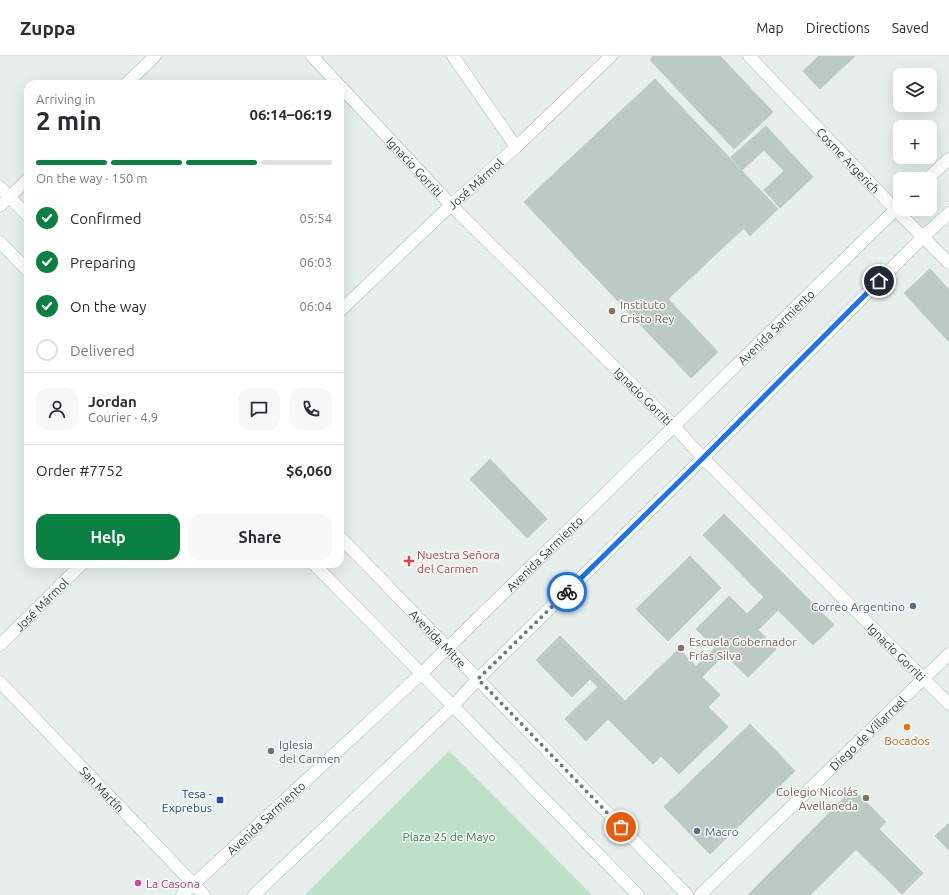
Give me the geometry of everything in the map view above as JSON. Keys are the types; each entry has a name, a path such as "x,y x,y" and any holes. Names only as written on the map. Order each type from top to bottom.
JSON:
{"main road":[{"path":"130,80 155,56"},
{"path":"312,56 334,80"},
{"path":"453,56 516,147"},
{"name":"José Mármol","path":"344,307 611,56"},
{"name":"Cosme Argerich","path":"749,56 893,202"},
{"name":"Ignacio Gorriti","path":"344,90 451,205 674,426 703,458 949,704"},
{"path":"935,172 949,159"},
{"path":"0,206 24,183"},
{"path":"0,187 24,212"},
{"name":"Avenida Sarmiento","path":"182,895 421,674 893,212"},
{"path":"254,895 453,706 478,679 703,458 923,237 949,213"},
{"name":"Cosme Argerich","path":"906,216 923,237 949,263"},
{"path":"0,242 24,267"},
{"name":"Avenida Mitre","path":"344,541 687,895"},
{"name":"José Mármol","path":"0,645 78,568"},
{"path":"318,568 638,895"},
{"name":"Diego de Villarroel","path":"700,895 949,654"},
{"name":"San Martín","path":"0,682 204,895"}],"green space":[{"name":"Plaza 25 de Mayo","path":"449,751 592,895 305,895"}],"building":[{"path":"653,56 720,56 773,112 734,149 650,60"},
{"path":"819,56 855,56 820,89 803,71"},
{"path":"655,79 778,209 750,236 744,228 668,299 718,352 691,378 524,202"},
{"path":"766,126 813,177 780,208 764,190 784,171 764,150 742,170 731,157"},
{"path":"930,269 949,290 949,342 904,293"},
{"path":"490,459 547,519 527,538 470,479"},
{"path":"724,514 834,625 813,645 778,610 758,630 776,649 748,677 725,654 702,677 720,695 708,707 728,727 679,774 661,756 653,764 608,719 586,741 565,719 598,687 590,679 572,697 536,660 560,636 625,701 679,649 696,666 715,648 696,629 729,596 747,614 764,597 703,535"},
{"path":"690,556 721,588 668,641 636,609"},
{"path":"750,724 795,771 710,854 664,807"},
{"path":"853,789 886,822 879,829 923,873 902,894 856,849 810,895 748,895"},
{"path":"949,823 949,850 935,836"}],"way so far":[{"path":"567,592 478,679 621,827"}],"place":[{"name":"Instituto Cristo Rey","path":"612,311"},
{"name":"Nuestra Señora del Carmen","path":"409,561"},
{"name":"Correo Argentino","path":"913,606"},
{"name":"Escuela Gobernador Frías Silva","path":"681,648"},
{"name":"Bocados","path":"907,727"},
{"name":"Iglesia del Carmen","path":"271,751"},
{"name":"Colegio Nicolás Avellaneda","path":"866,798"},
{"name":"Tesa - Exprebus","path":"220,800"},
{"name":"Macro","path":"697,831"},
{"name":"La Casona","path":"138,883"}],"route":[{"path":"567,592 879,281"}]}
